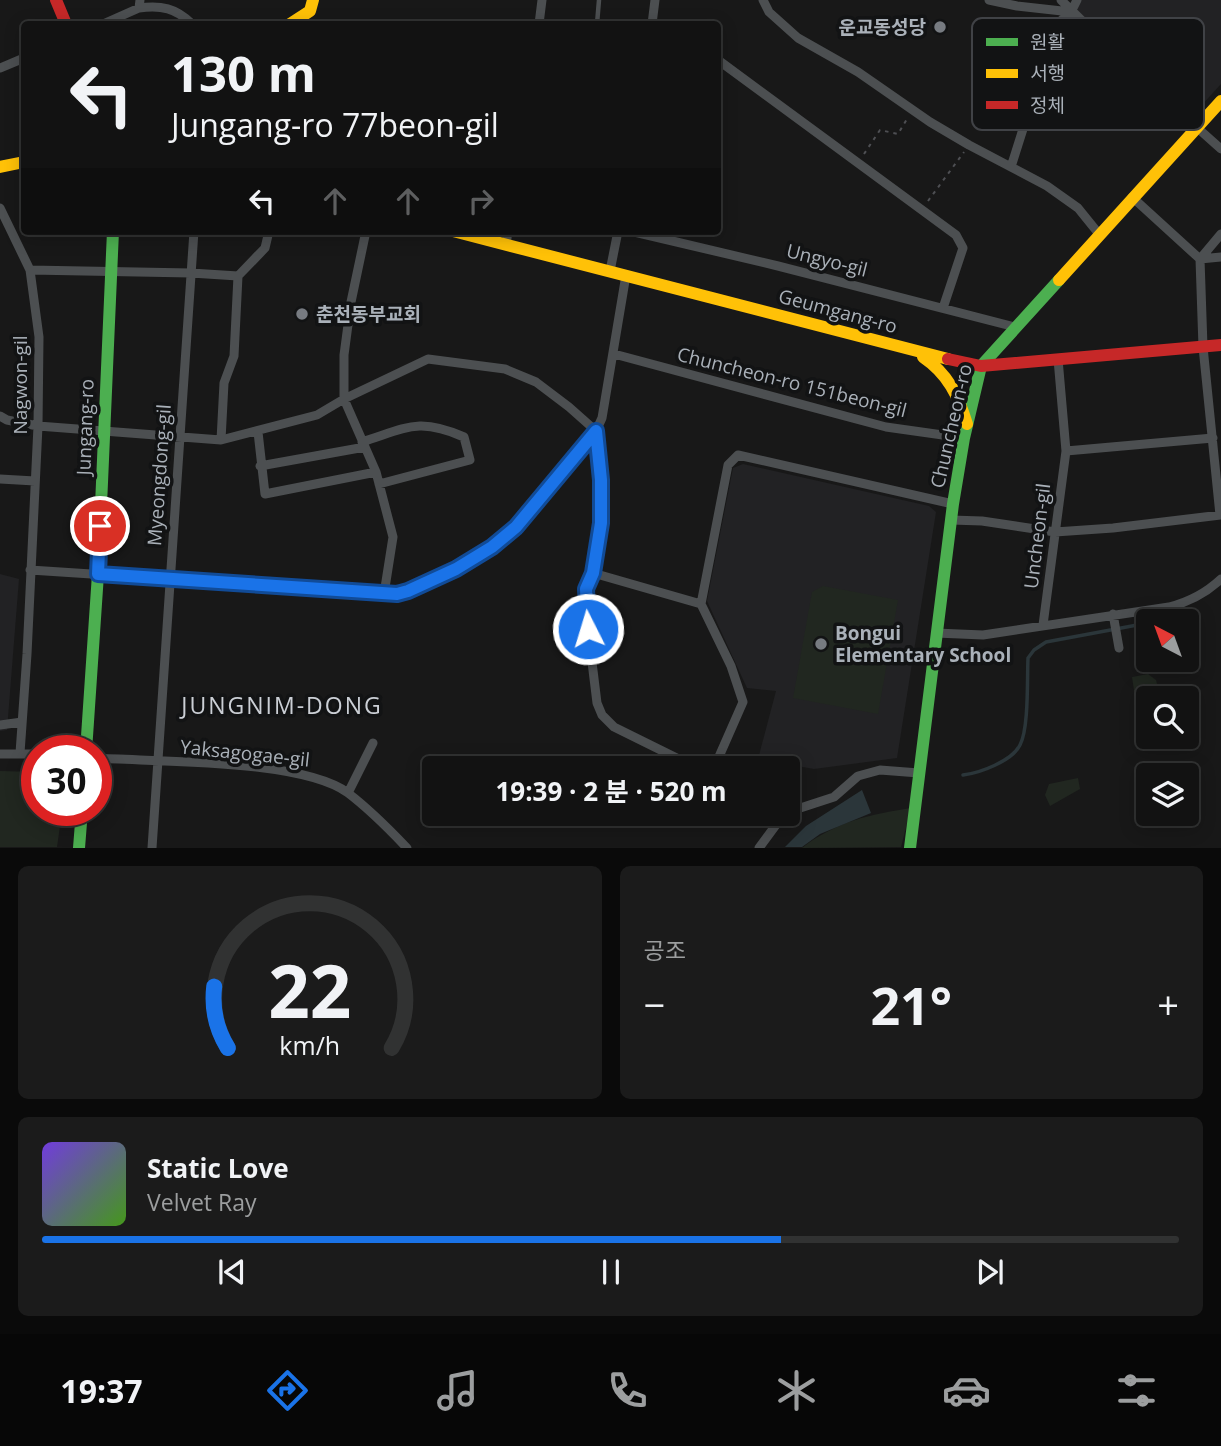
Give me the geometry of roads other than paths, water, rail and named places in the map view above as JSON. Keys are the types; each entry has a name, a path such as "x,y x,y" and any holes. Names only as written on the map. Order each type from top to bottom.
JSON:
{"street":[{"path":"56,0 65,21"},
{"path":"295,21 310,11 313,0"},
{"path":"539,21 542,0"},
{"path":"652,21 655,0"},
{"path":"763,0 769,12 786,29 858,72 969,145 1047,186 1078,208 1099,234"},
{"path":"989,0 1071,12"},
{"path":"1060,0 1077,18"},
{"path":"1064,18 1071,12 1077,0"},
{"path":"109,21 140,4 158,5 177,12 188,21"},
{"path":"0,68 21,59"},
{"path":"721,62 956,235 963,248 943,308"},
{"name":"Chuncheon-ro","path":"1204,120 1221,101"},
{"path":"1011,167 1023,130"},
{"name":"Chuncheon-ro","path":"910,848 953,504 965,432 981,366 1195,130"},
{"path":"1199,130 1221,149"},
{"path":"0,167 21,163"},
{"path":"1132,197 1200,259 1221,257"},
{"name":"Nagwon-gil","path":"0,208 30,270 39,337 38,426 20,753"},
{"path":"951,520 1055,532 1221,515 1203,347 1200,259 1221,234"},
{"name":"Jungang-ro","path":"87,735 98,574 113,235"},
{"name":"Myeongdong-gil","path":"152,848 194,235"},
{"path":"221,440 224,383 234,356 238,276 265,248 267,235"},
{"path":"365,235 351,302 344,355 344,399 376,472 393,537 384,594"},
{"name":"Geumgang-ro","path":"468,235 981,366 1221,345"},
{"path":"506,245 507,235"},
{"path":"610,271 617,235"},
{"name":"Ungyo-gil","path":"646,235 1014,327"},
{"path":"30,270 238,276"},
{"path":"30,570 384,594 408,591 456,569 492,547 516,527 596,431 603,418 626,275"},
{"path":"914,351 947,375 958,395 965,432"},
{"name":"Chuncheon-ro 151beon-gil","path":"614,354 886,427 965,432"},
{"path":"0,416 38,426 221,440 317,415 344,399 428,359 505,369 536,382 596,431 601,480 601,523 585,605 597,703 602,715 614,727 673,756"},
{"name":"Uncheon-gil","path":"1043,625 1066,451 1058,359"},
{"path":"260,466 364,444 419,424 441,426 464,437 470,460 379,484"},
{"path":"258,432 265,494 376,472"},
{"path":"1066,451 1213,438"},
{"path":"718,756 743,702 731,666 701,604 728,465 738,455 953,504"},
{"path":"0,479 35,481"},
{"path":"593,573 701,604"},
{"path":"936,633 983,635 1169,607 1189,602 1211,589 1221,579"},
{"path":"1114,614 1119,648"},
{"path":"0,725 22,722"},
{"path":"348,793 373,743"},
{"path":"0,754 20,753"},
{"name":"Yaksagogae-gil","path":"112,759 228,765 291,772 317,779 348,793 407,848"},
{"path":"800,808 834,797 858,776 880,770 919,773"},
{"path":"79,848 81,826"},
{"path":"759,848 776,826"}],"lane":[{"path":"597,21 599,0"}],"waterway":[{"path":"963,775 995,765 1010,756 1020,745 1026,716 1028,658 1034,650 1046,642 1136,625"}],"place":[{"name":"운교동성당","path":"940,27"},
{"name":"춘천동부교회","path":"302,314"},
{"name":"Bongui Elementary School","path":"821,644"}],"district":[{"name":"JUNGNIM-DONG","path":"282,705"}]}
